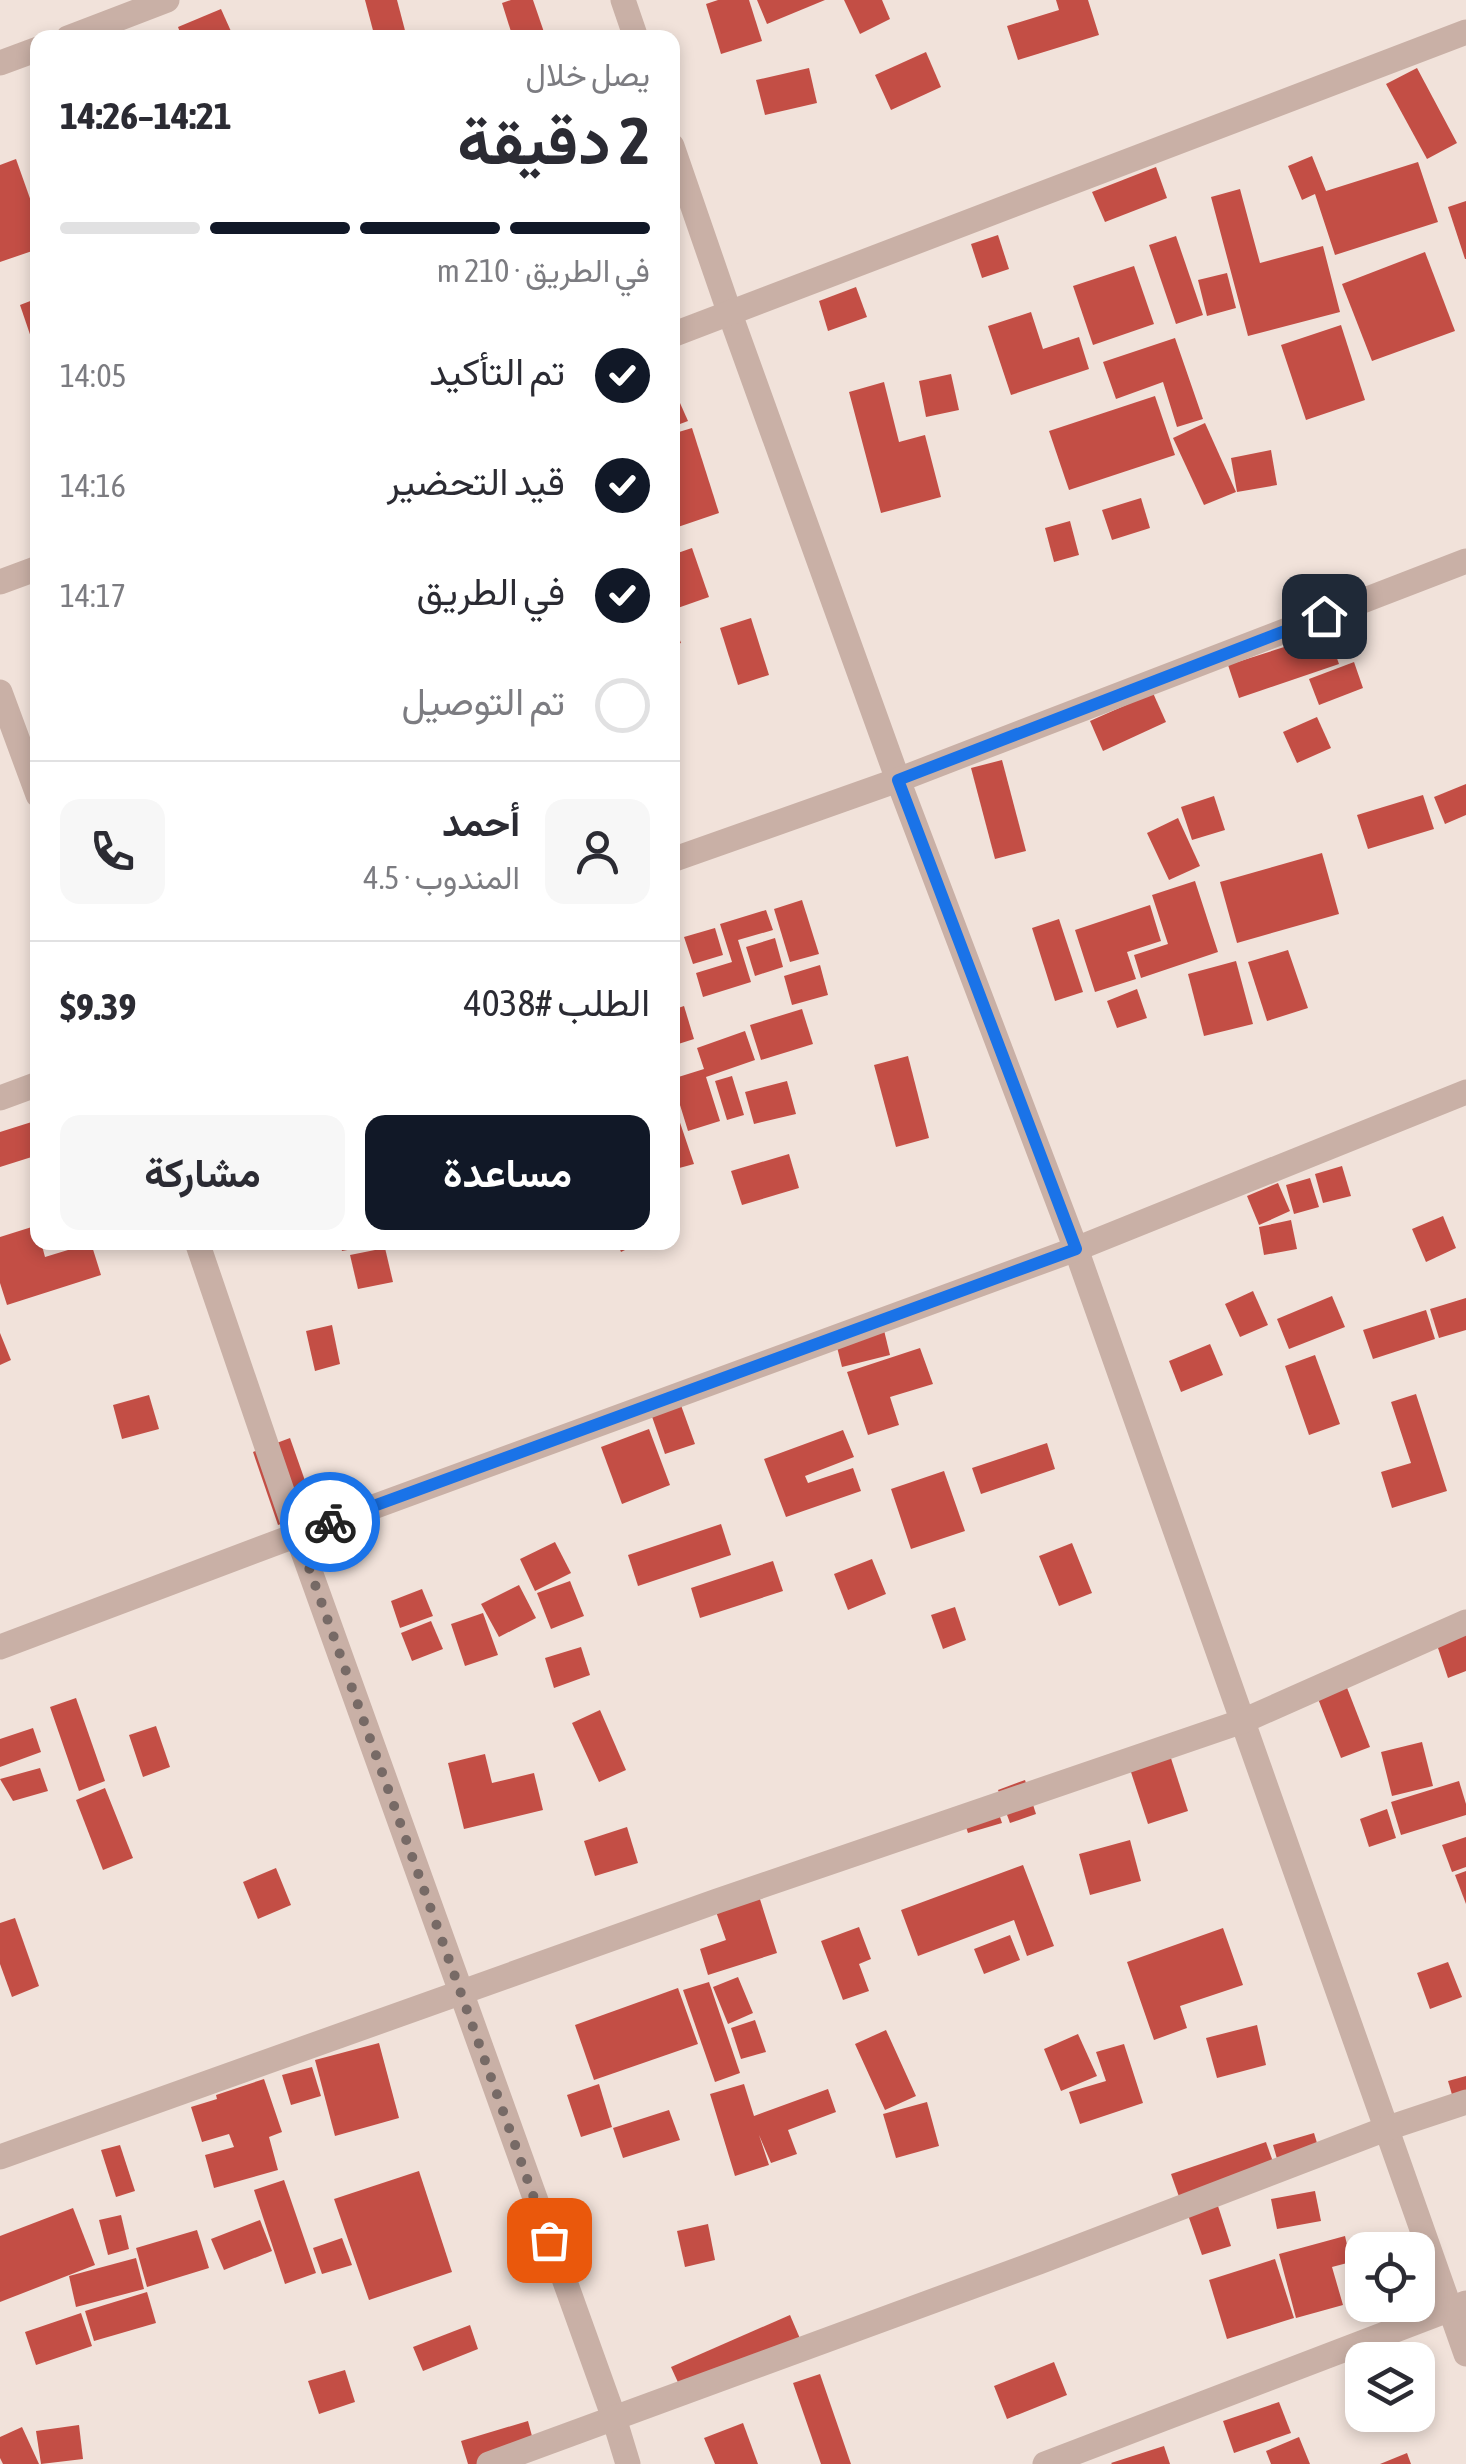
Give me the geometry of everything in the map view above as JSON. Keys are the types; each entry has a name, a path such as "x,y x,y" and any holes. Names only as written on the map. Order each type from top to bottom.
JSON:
{"street":[{"path":"89,30 167,0"},
{"path":"623,0 633,30"},
{"path":"680,332 1466,32"},
{"path":"0,63 30,52"},
{"path":"680,169 898,780 1076,1249 1388,2128 1458,2306 1466,2354"},
{"path":"680,857 898,780 1466,561"},
{"path":"0,582 30,571"},
{"path":"0,692 30,773"},
{"path":"0,1098 30,1087"},
{"path":"0,1647 1076,1249 1466,1092"},
{"path":"200,1250 628,2464"},
{"path":"0,2157 717,1900 1243,1722 1466,1622"},
{"path":"489,2464 1466,2102"},
{"path":"1045,2464 1458,2306"}],"building":[{"path":"365,0 397,0 405,30 373,30"},
{"path":"533,0 543,30 510,30 502,3"},
{"path":"749,0 762,41 721,54 706,4"},
{"path":"757,0 825,0 767,24"},
{"path":"844,0 882,0 890,19 860,34"},
{"path":"1056,0 1088,0 1099,35 1018,60 1007,26 1059,10"},
{"path":"221,9 230,30 179,30 178,27"},
{"path":"926,52 941,87 891,110 875,75"},
{"path":"809,68 817,103 765,115 756,80"},
{"path":"1417,68 1457,143 1427,159 1386,84"},
{"path":"1312,156 1326,191 1418,162 1438,222 1335,255 1315,194 1302,200 1288,166"},
{"path":"16,159 30,198 30,252 0,262 0,165"},
{"path":"1156,167 1167,198 1105,222 1092,192"},
{"path":"1240,189 1260,263 1323,246 1340,312 1248,336 1211,197"},
{"path":"1466,201 1466,259 1465,259 1448,207"},
{"path":"998,235 1009,269 982,278 971,244"},
{"path":"1176,236 1203,315 1176,324 1149,245"},
{"path":"1425,252 1455,331 1372,361 1342,284"},
{"path":"1134,266 1154,324 1093,345 1073,286"},
{"path":"1227,273 1236,308 1207,316 1198,280"},
{"path":"856,287 867,317 828,331 819,301"},
{"path":"30,301 30,334 20,305"},
{"path":"1031,312 1043,349 1079,337 1089,369 1011,395 988,326"},
{"path":"1341,325 1365,400 1306,420 1281,345"},
{"path":"1175,338 1203,419 1177,427 1163,382 1116,399 1103,362"},
{"path":"951,374 959,410 926,417 919,381"},
{"path":"884,382 899,442 925,435 941,497 881,513 849,392"},
{"path":"1155,396 1175,455 1069,490 1049,431"},
{"path":"680,403 688,421 680,424"},
{"path":"1205,423 1236,492 1204,505 1173,438"},
{"path":"692,428 719,513 680,526 680,432"},
{"path":"1271,450 1277,485 1237,492 1231,458"},
{"path":"1141,498 1150,528 1112,540 1102,510"},
{"path":"1070,521 1079,555 1054,562 1045,528"},
{"path":"692,548 709,597 680,607 680,552"},
{"path":"751,618 769,675 738,685 720,628"},
{"path":"1328,633 1339,664 1239,698 1228,665"},
{"path":"1354,662 1363,688 1319,705 1309,679"},
{"path":"1153,693 1166,722 1103,751 1090,721"},
{"path":"1317,717 1331,748 1297,763 1283,732"},
{"path":"1002,760 1026,851 995,859 971,768"},
{"path":"1466,784 1466,815 1445,824 1434,797"},
{"path":"1423,795 1434,829 1368,849 1357,815"},
{"path":"1214,796 1225,830 1192,840 1181,807"},
{"path":"1178,818 1200,866 1169,880 1147,833"},
{"path":"1322,853 1339,914 1237,943 1220,882"},
{"path":"1195,881 1218,952 1141,978 1134,955 1168,944 1152,895"},
{"path":"802,900 819,954 790,962 774,909"},
{"path":"1150,905 1161,941 1127,952 1136,979 1095,992 1075,930"},
{"path":"766,910 773,930 738,940 751,982 703,997 696,973 732,962 720,924"},
{"path":"1059,919 1083,992 1055,1001 1032,928"},
{"path":"715,928 723,955 693,964 684,937"},
{"path":"775,938 783,967 755,976 746,947"},
{"path":"1288,950 1308,1008 1267,1021 1248,962"},
{"path":"1236,961 1253,1024 1204,1036 1188,974"},
{"path":"820,965 828,995 792,1005 784,976"},
{"path":"1137,989 1147,1018 1117,1028 1107,1001"},
{"path":"684,1006 694,1039 680,1043 680,1007"},
{"path":"802,1009 813,1044 761,1060 750,1025"},
{"path":"745,1031 755,1060 706,1077 720,1121 688,1131 680,1105 680,1076 704,1069 697,1048"},
{"path":"908,1056 929,1138 896,1147 874,1065"},
{"path":"732,1076 744,1115 727,1120 715,1081"},
{"path":"787,1081 796,1114 754,1124 745,1092"},
{"path":"30,1123 30,1158 0,1167 0,1132"},
{"path":"680,1123 694,1164 680,1168"},
{"path":"789,1154 799,1188 742,1205 731,1171"},
{"path":"1342,1166 1351,1196 1323,1203 1315,1174"},
{"path":"1310,1178 1319,1207 1294,1214 1286,1185"},
{"path":"1278,1183 1290,1211 1259,1225 1247,1196"},
{"path":"1443,1216 1456,1248 1426,1262 1412,1229"},
{"path":"1291,1220 1297,1249 1264,1255 1259,1227"},
{"path":"30,1228 30,1250 43,1250 45,1257 68,1250 93,1250 101,1275 7,1305 0,1283 0,1237"},
{"path":"385,1250 393,1282 358,1289 350,1255"},
{"path":"1253,1291 1268,1325 1240,1337 1225,1304"},
{"path":"1332,1296 1345,1327 1289,1349 1277,1319"},
{"path":"1466,1298 1466,1330 1439,1338 1430,1309"},
{"path":"1426,1310 1435,1339 1373,1359 1363,1330"},
{"path":"882,1322 890,1355 842,1367 834,1335"},
{"path":"332,1325 340,1364 315,1371 306,1331"},
{"path":"0,1333 11,1360 0,1365"},
{"path":"1210,1344 1223,1375 1181,1392 1169,1361"},
{"path":"920,1348 933,1384 890,1397 899,1425 868,1435 847,1372"},
{"path":"1315,1355 1340,1424 1309,1435 1285,1366"},
{"path":"1416,1394 1447,1491 1392,1508 1381,1472 1411,1463 1391,1402"},
{"path":"149,1395 159,1429 122,1439 113,1405"},
{"path":"678,1397 695,1444 665,1454 649,1408"},
{"path":"649,1429 670,1485 622,1504 601,1447"},
{"path":"843,1430 854,1457 805,1476 808,1483 853,1468 861,1491 786,1517 764,1459"},
{"path":"290,1438 316,1512 278,1525 253,1452"},
{"path":"1047,1443 1055,1469 981,1494 972,1468"},
{"path":"944,1471 965,1531 911,1549 891,1489"},
{"path":"721,1524 731,1555 638,1586 628,1555"},
{"path":"555,1542 571,1573 535,1591 520,1559"},
{"path":"1072,1543 1092,1593 1059,1606 1039,1556"},
{"path":"872,1559 886,1594 848,1610 834,1574"},
{"path":"773,1561 783,1591 700,1618 691,1588"},
{"path":"570,1581 584,1616 551,1629 537,1593"},
{"path":"519,1585 536,1618 499,1637 481,1604"},
{"path":"422,1589 433,1616 400,1628 391,1601"},
{"path":"955,1607 966,1640 943,1649 931,1615"},
{"path":"483,1613 498,1655 465,1666 451,1624"},
{"path":"431,1621 443,1649 412,1661 401,1633"},
{"path":"1466,1629 1466,1671 1448,1678 1433,1633"},
{"path":"581,1647 590,1675 554,1688 545,1658"},
{"path":"1344,1680 1370,1747 1341,1758 1315,1691"},
{"path":"76,1698 105,1781 79,1791 50,1707"},
{"path":"600,1710 626,1770 599,1782 572,1723"},
{"path":"156,1726 170,1767 143,1777 129,1735"},
{"path":"33,1728 41,1752 0,1767 0,1739"},
{"path":"1422,1742 1433,1786 1392,1796 1381,1752"},
{"path":"1168,1749 1188,1811 1148,1824 1128,1763"},
{"path":"485,1754 492,1783 534,1773 543,1810 464,1829 448,1763"},
{"path":"40,1768 48,1791 13,1801 0,1779"},
{"path":"1025,1780 1036,1814 1010,1823 998,1790"},
{"path":"1459,1781 1466,1815 1401,1835 1391,1802"},
{"path":"105,1788 133,1858 103,1870 76,1800"},
{"path":"993,1796 1002,1823 968,1833 959,1806"},
{"path":"1387,1809 1396,1838 1369,1847 1360,1819"},
{"path":"627,1827 638,1863 595,1876 584,1841"},
{"path":"1466,1837 1466,1867 1452,1872 1442,1845"},
{"path":"1130,1840 1141,1881 1090,1895 1079,1854"},
{"path":"1023,1865 1054,1946 1027,1956 1014,1920 918,1956 901,1910"},
{"path":"276,1868 291,1905 258,1919 243,1882"},
{"path":"1466,1871 1466,1904 1455,1875"},
{"path":"758,1893 777,1953 708,1975 700,1949 726,1940 714,1906"},
{"path":"15,1918 39,1986 12,1997 0,1964 0,1923"},
{"path":"859,1927 871,1959 859,1964 869,1991 843,2000 821,1941"},
{"path":"1223,1928 1243,1985 1180,2006 1187,2028 1154,2040 1127,1962"},
{"path":"1010,1935 1020,1960 984,1974 974,1949"},
{"path":"1448,1962 1462,1997 1430,2009 1417,1973"},
{"path":"738,1977 753,2013 728,2024 713,1987"},
{"path":"709,1982 740,2073 715,2082 683,1990"},
{"path":"678,1988 698,2044 594,2080 575,2025"},
{"path":"755,2020 766,2052 741,2059 731,2028"},
{"path":"1257,2025 1266,2065 1217,2078 1206,2038"},
{"path":"886,2030 916,2096 885,2110 855,2044"},
{"path":"1078,2034 1097,2076 1061,2091 1044,2049"},
{"path":"379,2043 399,2118 335,2136 315,2060"},
{"path":"1124,2044 1143,2103 1080,2124 1069,2092 1106,2081 1096,2052"},
{"path":"312,2067 321,2096 291,2105 282,2075"},
{"path":"1466,2076 1466,2113 1458,2115 1448,2081"},
{"path":"264,2079 282,2132 269,2137 278,2170 214,2188 205,2155 234,2147 229,2134 202,2142 191,2107"},
{"path":"599,2084 612,2127 581,2137 567,2095"},
{"path":"744,2084 754,2116 828,2089 836,2112 788,2130 797,2154 771,2163 759,2135 769,2165 735,2176 710,2094"},
{"path":"927,2102 939,2146 896,2158 883,2114"},
{"path":"669,2110 680,2140 623,2158 613,2128"},
{"path":"1314,2133 1323,2163 1282,2176 1273,2145"},
{"path":"1266,2142 1278,2176 1183,2208 1171,2174"},
{"path":"120,2145 135,2191 116,2197 101,2150"},
{"path":"419,2171 452,2272 369,2300 334,2199"},
{"path":"284,2180 316,2273 285,2284 254,2190"},
{"path":"1315,2191 1321,2221 1277,2229 1271,2199"},
{"path":"1218,2206 1231,2246 1202,2255 1188,2215"},
{"path":"73,2208 95,2265 0,2302 0,2236"},
{"path":"121,2215 129,2249 108,2255 99,2220"},
{"path":"260,2220 272,2251 224,2270 211,2239"},
{"path":"708,2224 715,2260 685,2267 677,2231"},
{"path":"197,2230 209,2268 147,2287 136,2248"},
{"path":"1345,2236 1345,2264 1332,2267 1343,2305 1296,2318 1279,2254"},
{"path":"342,2238 352,2265 322,2274 313,2248"},
{"path":"136,2258 144,2289 76,2307 69,2276"},
{"path":"1275,2259 1294,2318 1227,2339 1209,2280"},
{"path":"147,2292 156,2323 94,2341 85,2311"},
{"path":"81,2313 92,2346 36,2365 25,2332"},
{"path":"790,2315 804,2348 686,2400 671,2367"},
{"path":"470,2325 478,2349 423,2371 413,2347"},
{"path":"1054,2362 1067,2395 1007,2419 994,2386"},
{"path":"345,2370 355,2402 319,2414 308,2381"},
{"path":"820,2374 851,2464 821,2464 793,2383"},
{"path":"1279,2402 1291,2433 1234,2453 1223,2421"},
{"path":"528,2421 537,2455 506,2464 468,2464 461,2441"},
{"path":"743,2423 758,2464 715,2464 704,2438"},
{"path":"79,2425 83,2459 41,2464 36,2431"},
{"path":"22,2427 39,2464 3,2464 0,2437"},
{"path":"1299,2437 1310,2464 1271,2464 1266,2451"},
{"path":"1164,2446 1170,2464 1111,2463"},
{"path":"1407,2453 1411,2464 1380,2464"}],"way so far":[{"path":"330,1522 297,1534 549,2240"}],"route":[{"path":"330,1522 1076,1249 898,780 1324,616"}]}
